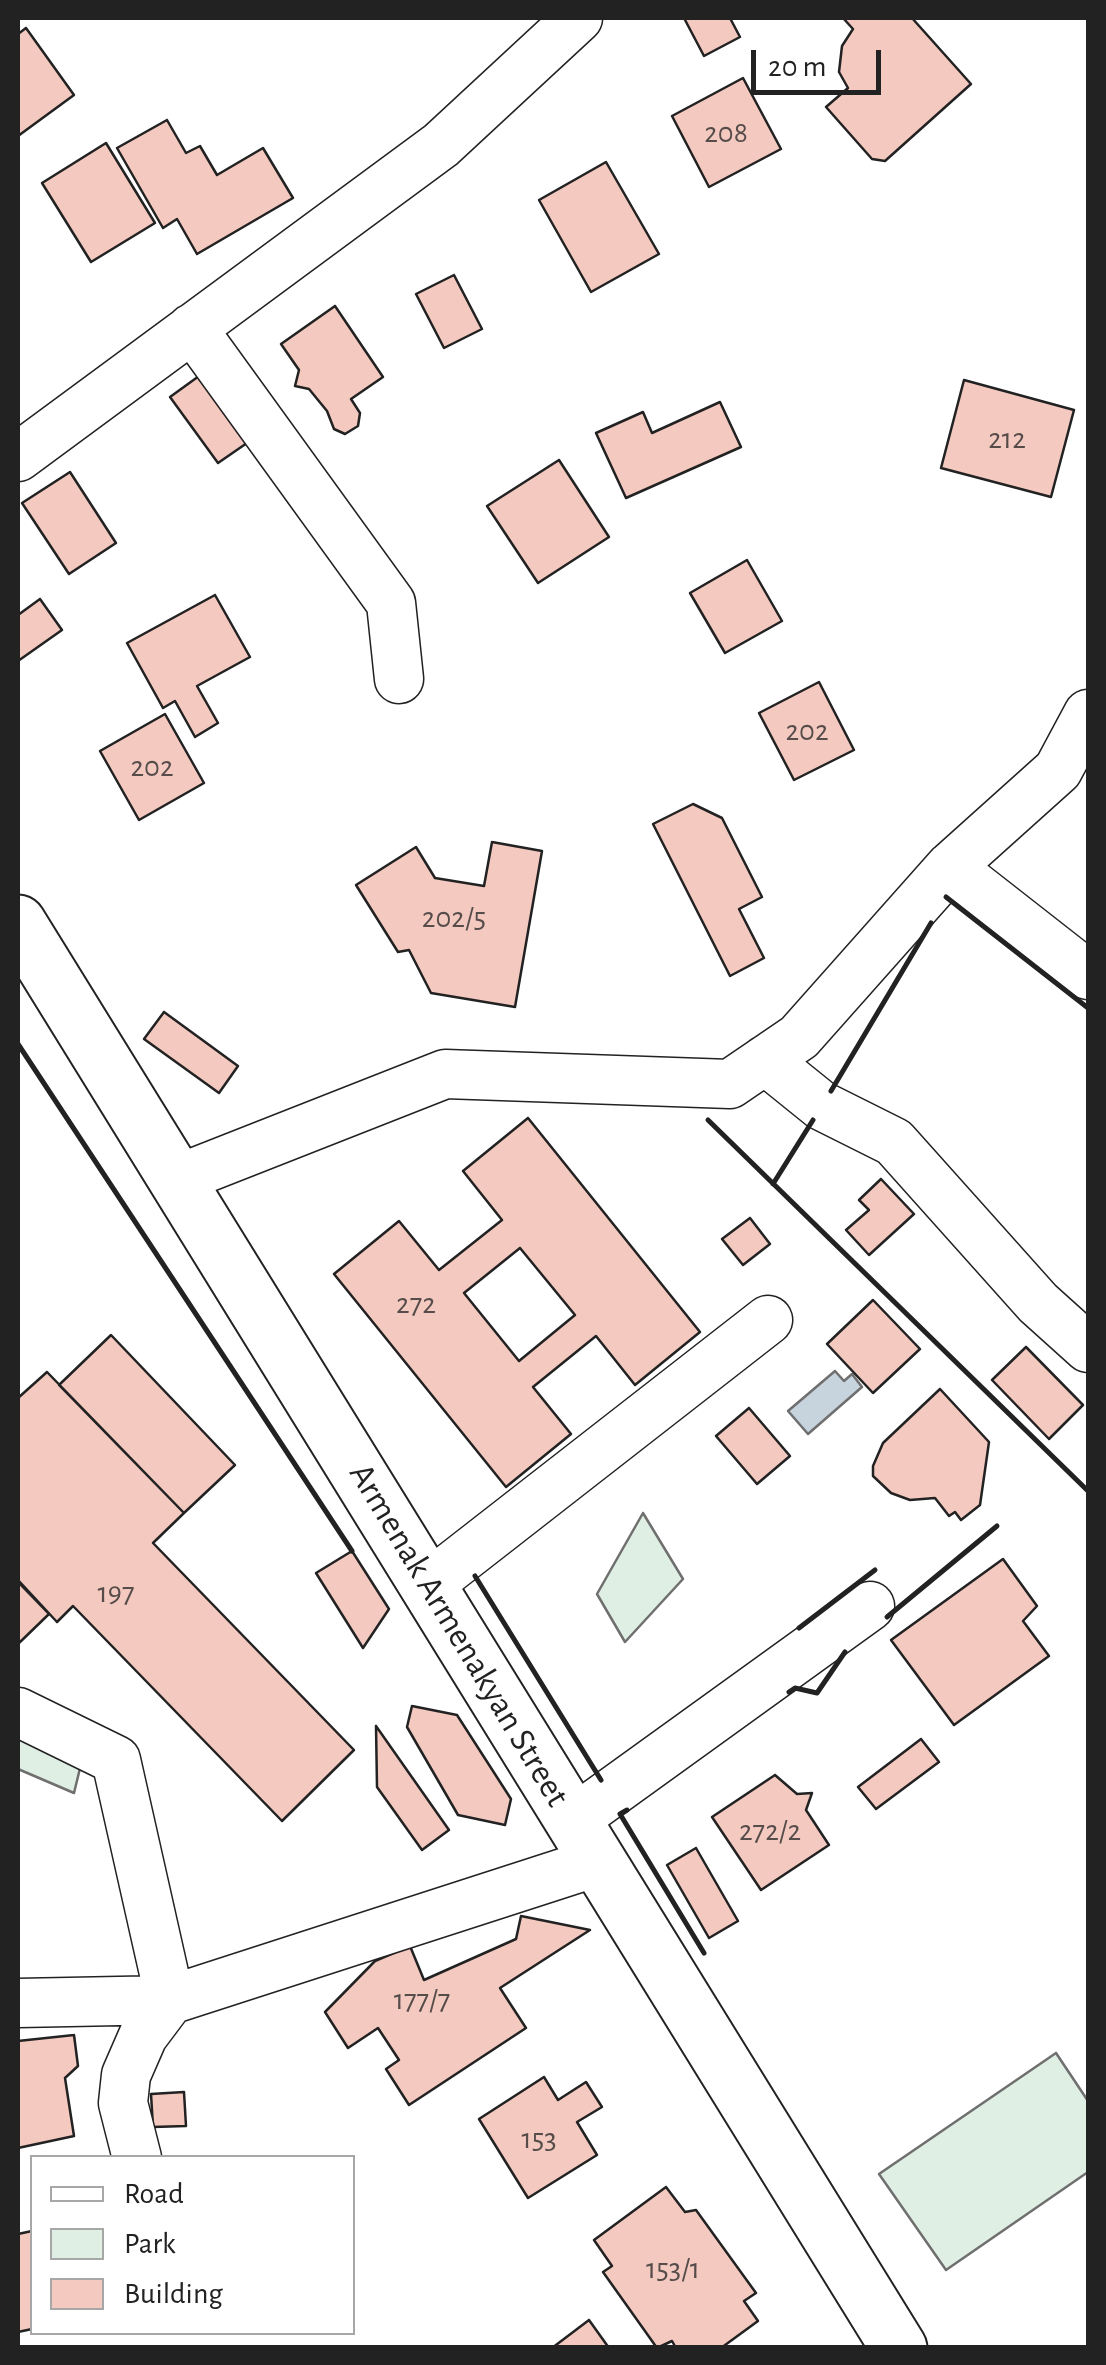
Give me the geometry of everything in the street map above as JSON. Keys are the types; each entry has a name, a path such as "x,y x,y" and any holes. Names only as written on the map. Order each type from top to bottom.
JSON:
{"main road":[{"name":"Armenak Armenakyan Street","path":"18,923 899,2348"}],"street":[{"path":"18,456 441,146 578,18"},
{"path":"192,328 391,603 399,680"},
{"path":"178,1178 445,1074 730,1084 799,1036 950,867 1058,770 1088,714"},
{"path":"950,867 1088,974"},
{"path":"765,1060 822,1106 894,1142 1038,1303 1088,1348"},
{"path":"428,1585 768,1320"},
{"path":"18,2003 170,2000 584,1841 870,1606"},
{"path":"18,1712 116,1760 170,2000 143,2036 126,2075 122,2103 136,2155"}],"green space":[{"path":"643,1513 683,1579 625,1642 597,1594"},
{"path":"18,1731 82,1760 74,1793 18,1769"},
{"path":"1056,2053 1088,2101 1088,2172 946,2270 879,2174"}],"shaded area":[{"path":"835,1371 844,1381 852,1374 862,1387 808,1434 788,1411"}],"building":[{"path":"684,18 730,18 740,37 704,56"},
{"path":"843,18 912,18 971,84 885,161 872,159 826,107 848,88 839,72 842,46 853,29"},
{"path":"26,28 74,95 18,136 18,34"},
{"path":"743,78 781,149 709,187 672,116"},
{"path":"167,120 186,153 200,146 217,175 263,148 293,198 197,254 177,219 163,228 117,148"},
{"path":"106,143 155,223 91,262 42,183"},
{"path":"606,162 659,254 591,292 539,200"},
{"path":"454,275 482,329 444,348 416,294"},
{"path":"335,306 383,377 351,399 360,413 358,426 345,434 334,429 327,411 309,389 295,386 299,370 281,344"},
{"path":"199,376 247,443 218,463 170,397"},
{"path":"964,380 1074,410 1051,497 941,468"},
{"path":"720,402 741,447 626,498 596,433 643,412 652,433"},
{"path":"559,460 609,537 538,583 487,506"},
{"path":"70,472 116,543 69,574 22,503"},
{"path":"747,560 782,621 725,653 690,593"},
{"path":"215,595 250,657 197,686 218,723 195,737 175,701 163,708 127,643"},
{"path":"40,599 62,630 18,661 18,615"},
{"path":"819,682 854,750 794,780 759,713"},
{"path":"165,714 204,783 139,820 100,751"},
{"path":"693,804 722,818 762,897 739,909 764,958 730,976 653,824"},
{"path":"492,842 542,851 515,1007 431,993 409,950 398,952 356,885 416,847 435,878 484,886"},
{"path":"164,1012 238,1066 219,1093 144,1039"},
{"path":"528,1118 700,1332 635,1385 596,1336 533,1387 571,1434 506,1487 334,1274 399,1221 439,1270 502,1220 463,1171","holes":["520,1248 575,1315 519,1361 464,1293"]},
{"path":"881,1179 914,1214 869,1255 846,1230 869,1210 859,1200"},
{"path":"750,1218 770,1244 743,1265 722,1239"},
{"path":"873,1300 920,1349 873,1393 827,1344"},
{"path":"111,1335 235,1465 184,1513 59,1385"},
{"path":"1026,1347 1083,1405 1049,1439 992,1380"},
{"path":"47,1372 184,1513 153,1543 354,1750 282,1821 73,1606 57,1622 18,1580 18,1398"},
{"path":"940,1389 989,1442 980,1505 961,1520 955,1512 949,1516 935,1498 910,1500 891,1493 873,1476 883,1443"},
{"path":"749,1408 790,1456 757,1484 716,1436"},
{"path":"352,1551 389,1609 363,1648 316,1573"},
{"path":"1003,1559 1037,1606 1023,1621 1049,1656 954,1725 891,1640"},
{"path":"18,1582 49,1614 18,1644"},
{"path":"412,1706 457,1715 511,1799 505,1825 458,1815 407,1727"},
{"path":"376,1726 449,1830 422,1850 377,1787"},
{"path":"921,1739 939,1762 876,1809 858,1787"},
{"path":"775,1775 797,1794 812,1793 806,1810 829,1845 761,1890 712,1817"},
{"path":"696,1848 738,1921 709,1938 667,1865"},
{"path":"521,1916 590,1930 500,1988 526,2028 409,2105 386,2069 399,2060 378,2028 348,2048 325,2012 375,1961 410,1946 424,1980 516,1939"},
{"path":"74,2035 78,2066 65,2078 74,2136 18,2148 18,2041"},
{"path":"544,2077 558,2100 586,2082 602,2107 577,2122 597,2155 528,2198 479,2119"},
{"path":"184,2092 186,2126 153,2127 151,2094"},
{"path":"666,2187 685,2212 696,2210 756,2293 744,2301 758,2321 721,2348 676,2348 672,2341 657,2348 603,2272 612,2266 594,2240"},
{"path":"30,2231 30,2329 18,2332 18,2234"},
{"path":"589,2320 609,2348 552,2348"}],"wall":[{"path":"946,897 1088,1008"},
{"path":"831,1091 931,923"},
{"path":"18,1044 352,1551"},
{"path":"708,1120 1088,1491"},
{"path":"773,1184 813,1120"},
{"path":"887,1617 997,1526"},
{"path":"799,1628 875,1570"},
{"path":"475,1576 601,1780"},
{"path":"789,1692 795,1688 817,1693 845,1652"},
{"path":"627,1810 620,1814 704,1953"}]}
